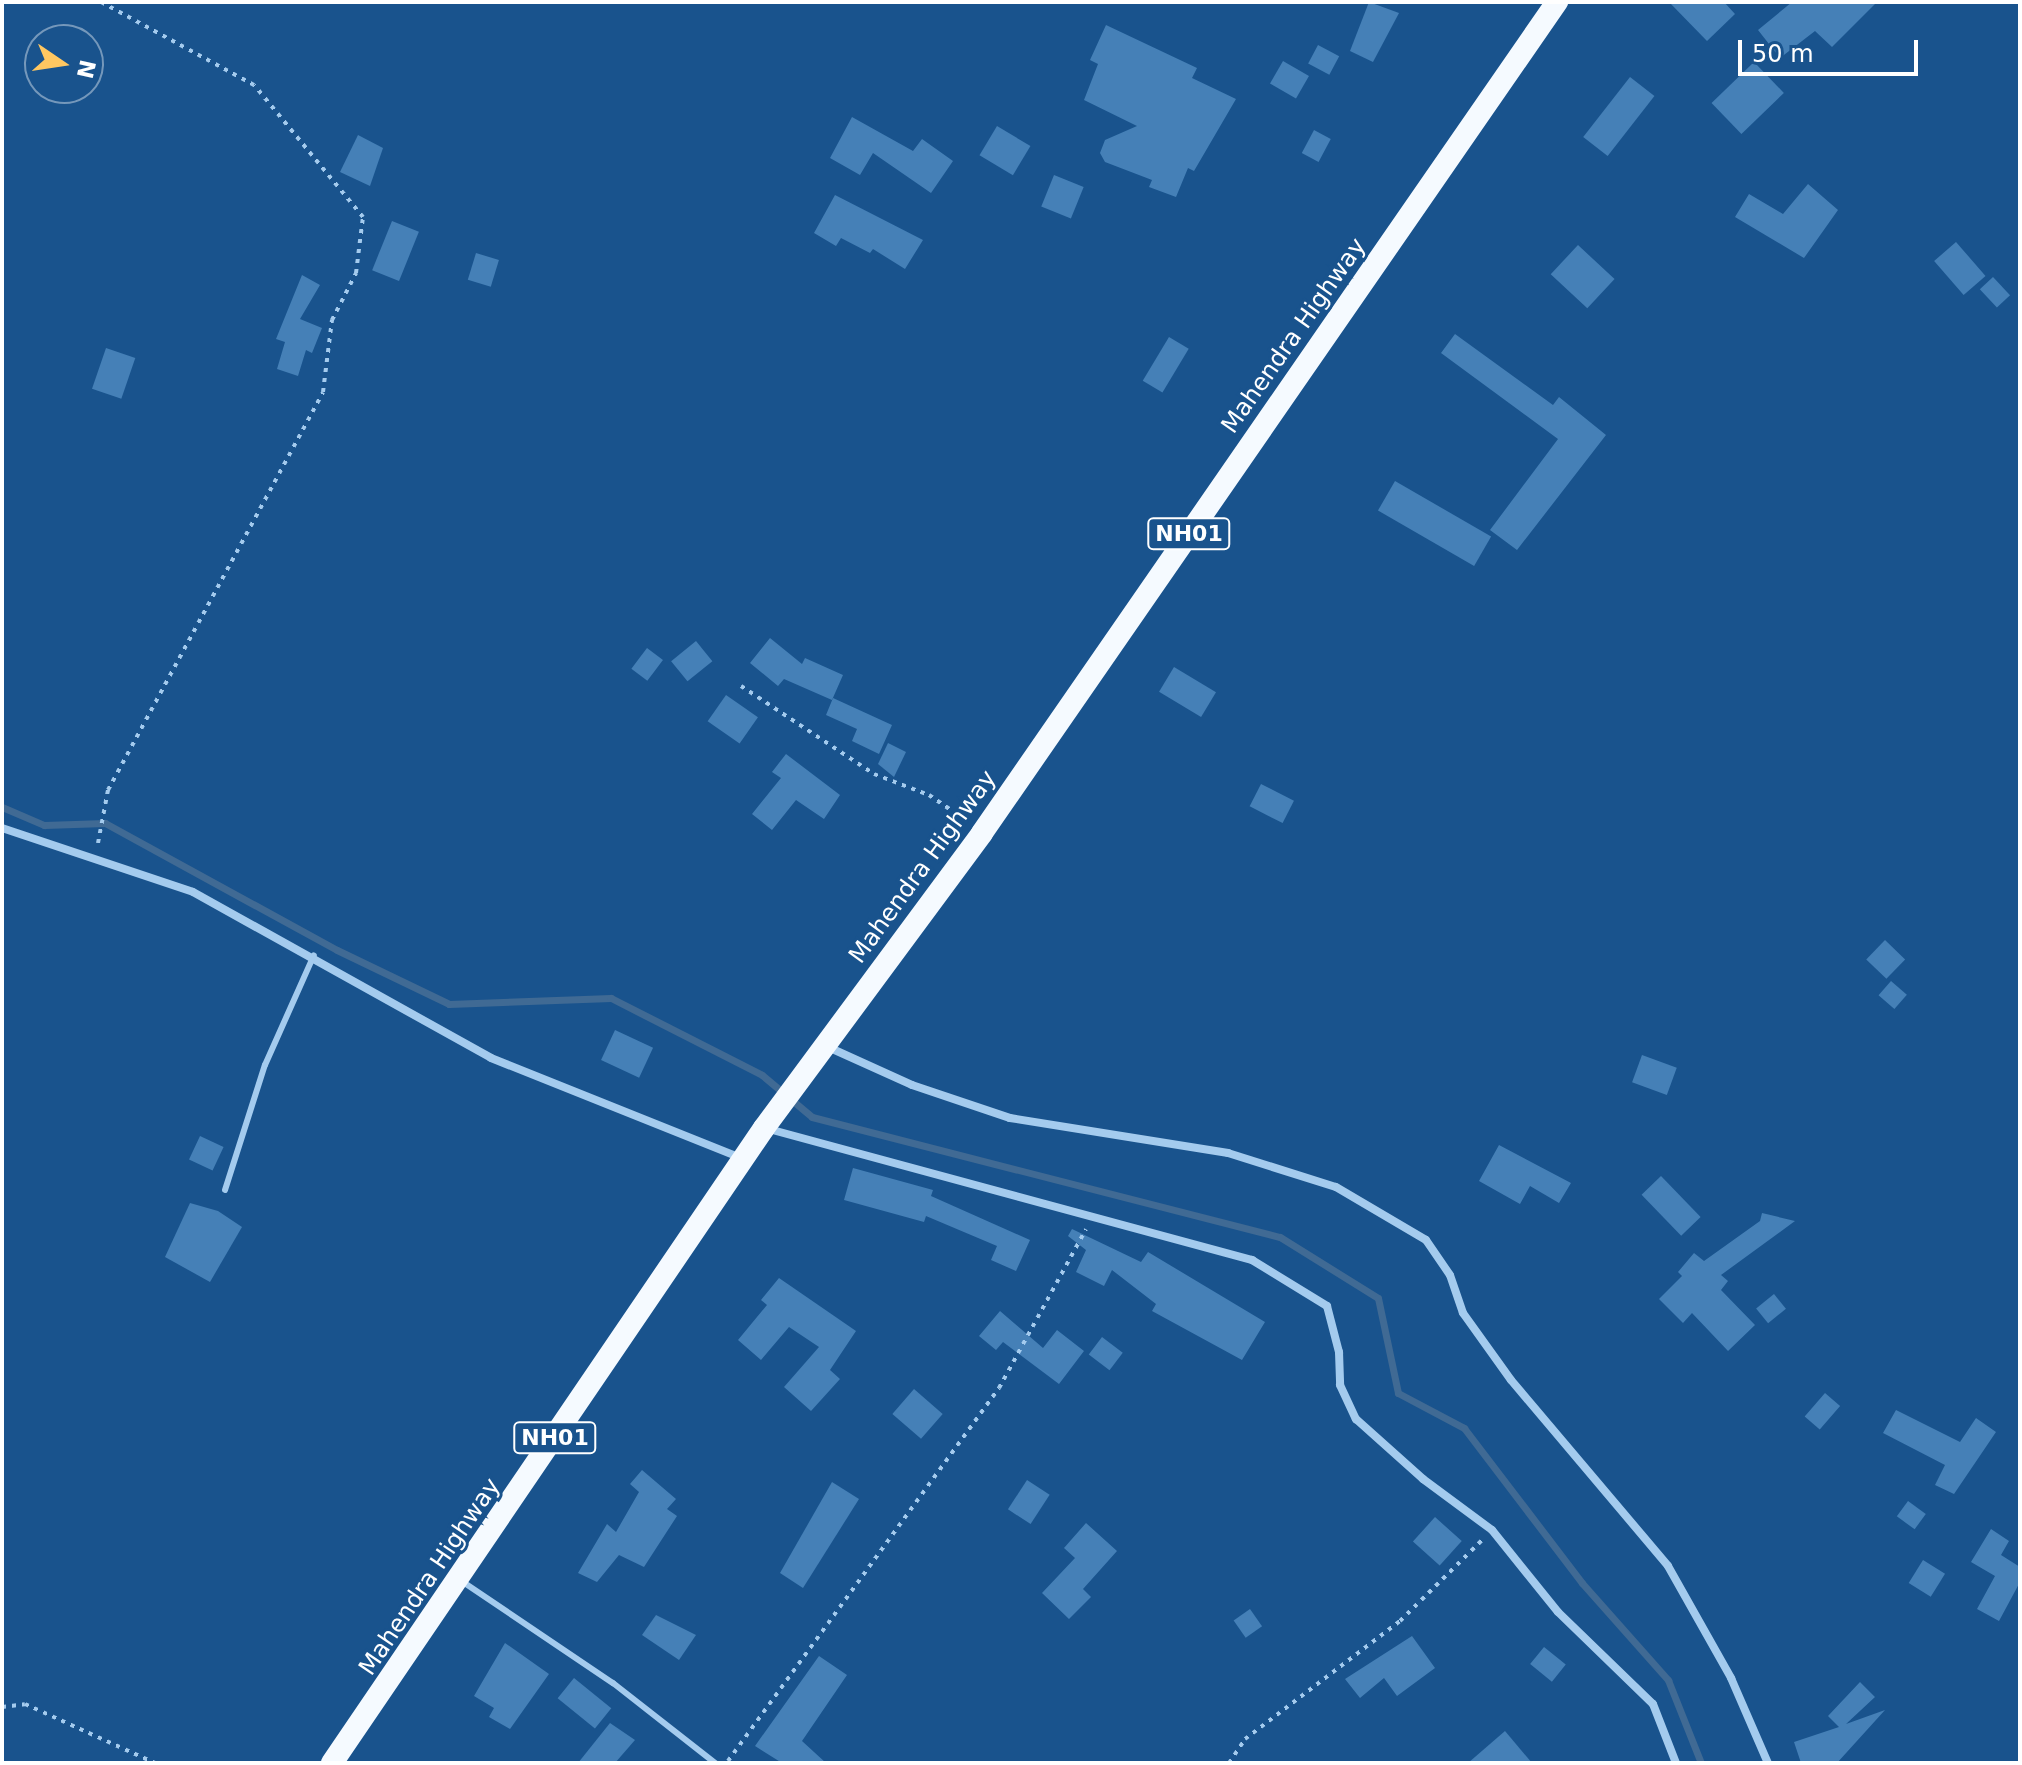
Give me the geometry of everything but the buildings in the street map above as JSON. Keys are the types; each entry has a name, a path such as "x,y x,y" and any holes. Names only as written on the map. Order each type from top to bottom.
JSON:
{"highway":[{"name":"Mahendra Highway","path":"332,1763 460,1580 770,1120 982,833 1557,2"}],"street":[{"path":"2,828 193,892 314,955 491,1058 744,1159"},
{"path":"819,1053 1010,1118 1228,1153 1336,1187 1426,1240 1450,1275 1463,1313 1511,1380 1668,1566 1731,1678 1768,1763"},
{"path":"770,1120 1252,1260 1327,1306 1340,1385 1356,1419 1423,1479 1492,1530 1558,1612 1653,1704 1676,1763"}],"lane":[{"path":"225,1190 265,1065 314,955"},
{"path":"460,1580 613,1683 715,1763"}],"path":[{"path":"93,858 105,823 108,790 323,392 332,320 356,273 363,217 254,85 101,2"},
{"path":"741,686 874,774 929,795 982,833"},
{"path":"726,1763 999,1388 1092,1216"},
{"path":"1229,1763 1245,1739 1400,1621 1492,1530"},
{"path":"2,1707 25,1704 155,1763"}],"waterway":[{"path":"2,807 44,825 105,823 337,950 449,1004 611,998 762,1075 812,1117 1280,1237 1378,1298 1398,1393 1464,1428 1582,1583 1668,1680 1701,1763"}]}
